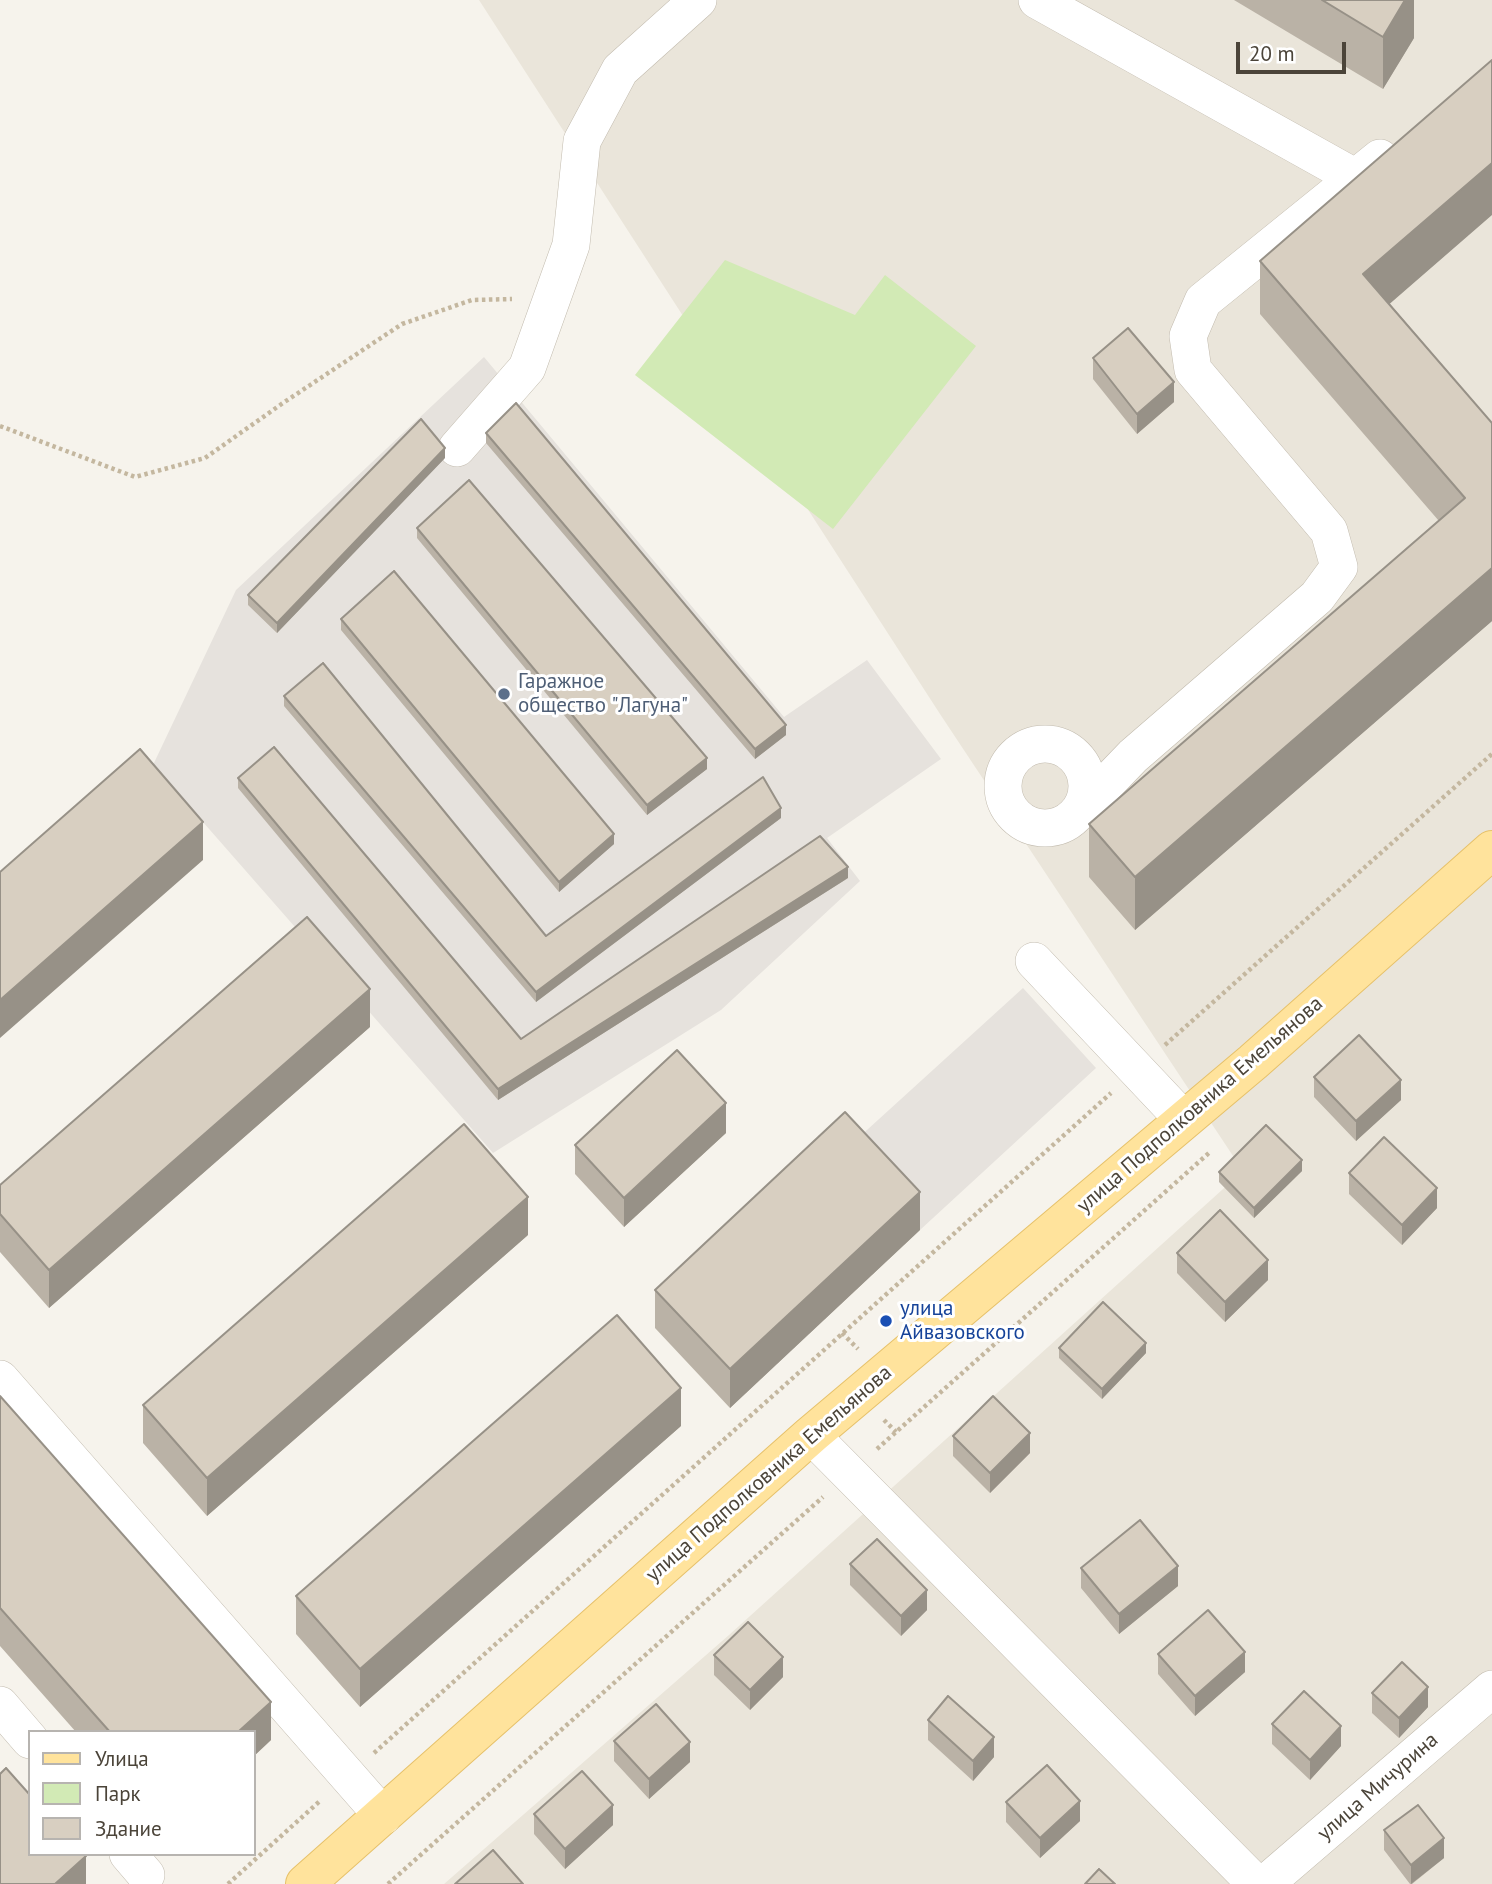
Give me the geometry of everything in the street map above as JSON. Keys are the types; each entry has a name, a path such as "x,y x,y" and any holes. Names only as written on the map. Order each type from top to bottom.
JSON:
{"main road":[{"name":"улица Подполковника Емельянова","path":"305,1884 811,1434 1253,1062 1492,850"}],"street":[{"path":"457,448 527,368 571,245 582,141 620,70 698,0"},
{"path":"1037,0 1356,178"},
{"path":"1081,810 1133,756 1317,597 1339,567 1329,531 1193,370 1188,336 1203,301 1408,135"},
{"path":"1034,961 1184,1120"},
{"path":"0,1379 383,1815"},
{"path":"811,1434 1256,1884"},
{"name":"улица Мичурина","path":"1265,1884 1492,1689"}],"path":[{"path":"0,426 135,477 205,458 402,324 472,300 552,299"},
{"path":"228,1884 1492,754"},
{"path":"388,1884 1212,1151"}],"shaded area":[{"path":"479,0 1492,0 1492,1884 444,1884 729,1635 1243,1171 940,714"},
{"path":"484,357 784,717 867,660 941,759 827,838 860,881 721,1010 493,1153 153,765 236,590"},
{"path":"1023,988 1096,1068 920,1230 845,1150"}],"green space":[{"path":"725,260 855,315 885,275 976,346 833,529 635,375"}],"building":[{"path":"1322,0 1405,0 1383,37"},
{"path":"1492,60 1492,163 1363,274 1492,423 1492,568 1135,877 1089,824 1465,498 1260,261"},
{"path":"1128,328 1174,382 1137,414 1093,358"},
{"path":"516,403 786,725 755,749 486,433"},
{"path":"421,419 445,448 277,623 248,595"},
{"path":"469,480 707,758 647,805 417,528"},
{"path":"394,571 614,834 559,882 341,619"},
{"path":"323,663 546,936 763,777 781,808 536,992 284,696"},
{"path":"274,747 521,1039 820,836 848,867 498,1089 238,778"},
{"path":"140,749 203,822 0,1000 0,872"},
{"path":"307,917 370,989 49,1270 0,1214 0,1185"},
{"path":"1359,1035 1401,1080 1356,1121 1314,1077"},
{"path":"677,1050 726,1103 624,1198 575,1145"},
{"path":"845,1112 920,1192 730,1369 655,1290"},
{"path":"464,1124 528,1197 207,1478 143,1405"},
{"path":"1266,1125 1302,1160 1254,1208 1219,1172"},
{"path":"1384,1137 1437,1188 1402,1225 1349,1173"},
{"path":"1220,1210 1268,1260 1225,1302 1177,1253"},
{"path":"1103,1302 1146,1343 1102,1389 1059,1348"},
{"path":"617,1315 681,1388 360,1669 296,1596"},
{"path":"0,1396 271,1702 240,1730 108,1730 0,1608"},
{"path":"993,1396 1030,1433 990,1473 953,1436"},
{"path":"1140,1520 1178,1566 1119,1614 1081,1568"},
{"path":"877,1539 927,1590 901,1616 850,1564"},
{"path":"1208,1610 1245,1652 1195,1696 1158,1654"},
{"path":"748,1622 783,1657 750,1690 714,1655"},
{"path":"1402,1662 1428,1687 1399,1718 1372,1693"},
{"path":"1304,1691 1341,1726 1310,1760 1272,1724"},
{"path":"948,1696 994,1737 973,1761 928,1720"},
{"path":"656,1704 690,1742 649,1779 614,1741"},
{"path":"1047,1765 1080,1801 1040,1838 1006,1802"},
{"path":"6,1768 28,1793 28,1856 86,1856 55,1884 0,1884 0,1774"},
{"path":"582,1771 613,1805 565,1849 534,1814"},
{"path":"1418,1805 1444,1838 1411,1865 1384,1830"},
{"path":"493,1850 523,1884 455,1884"},
{"path":"1099,1869 1115,1884 1085,1884"}],"place":[{"name":"Гаражное общество \"Лагуна\"","path":"504,694"},
{"name":"улица Айвазовского","path":"886,1321"}]}
